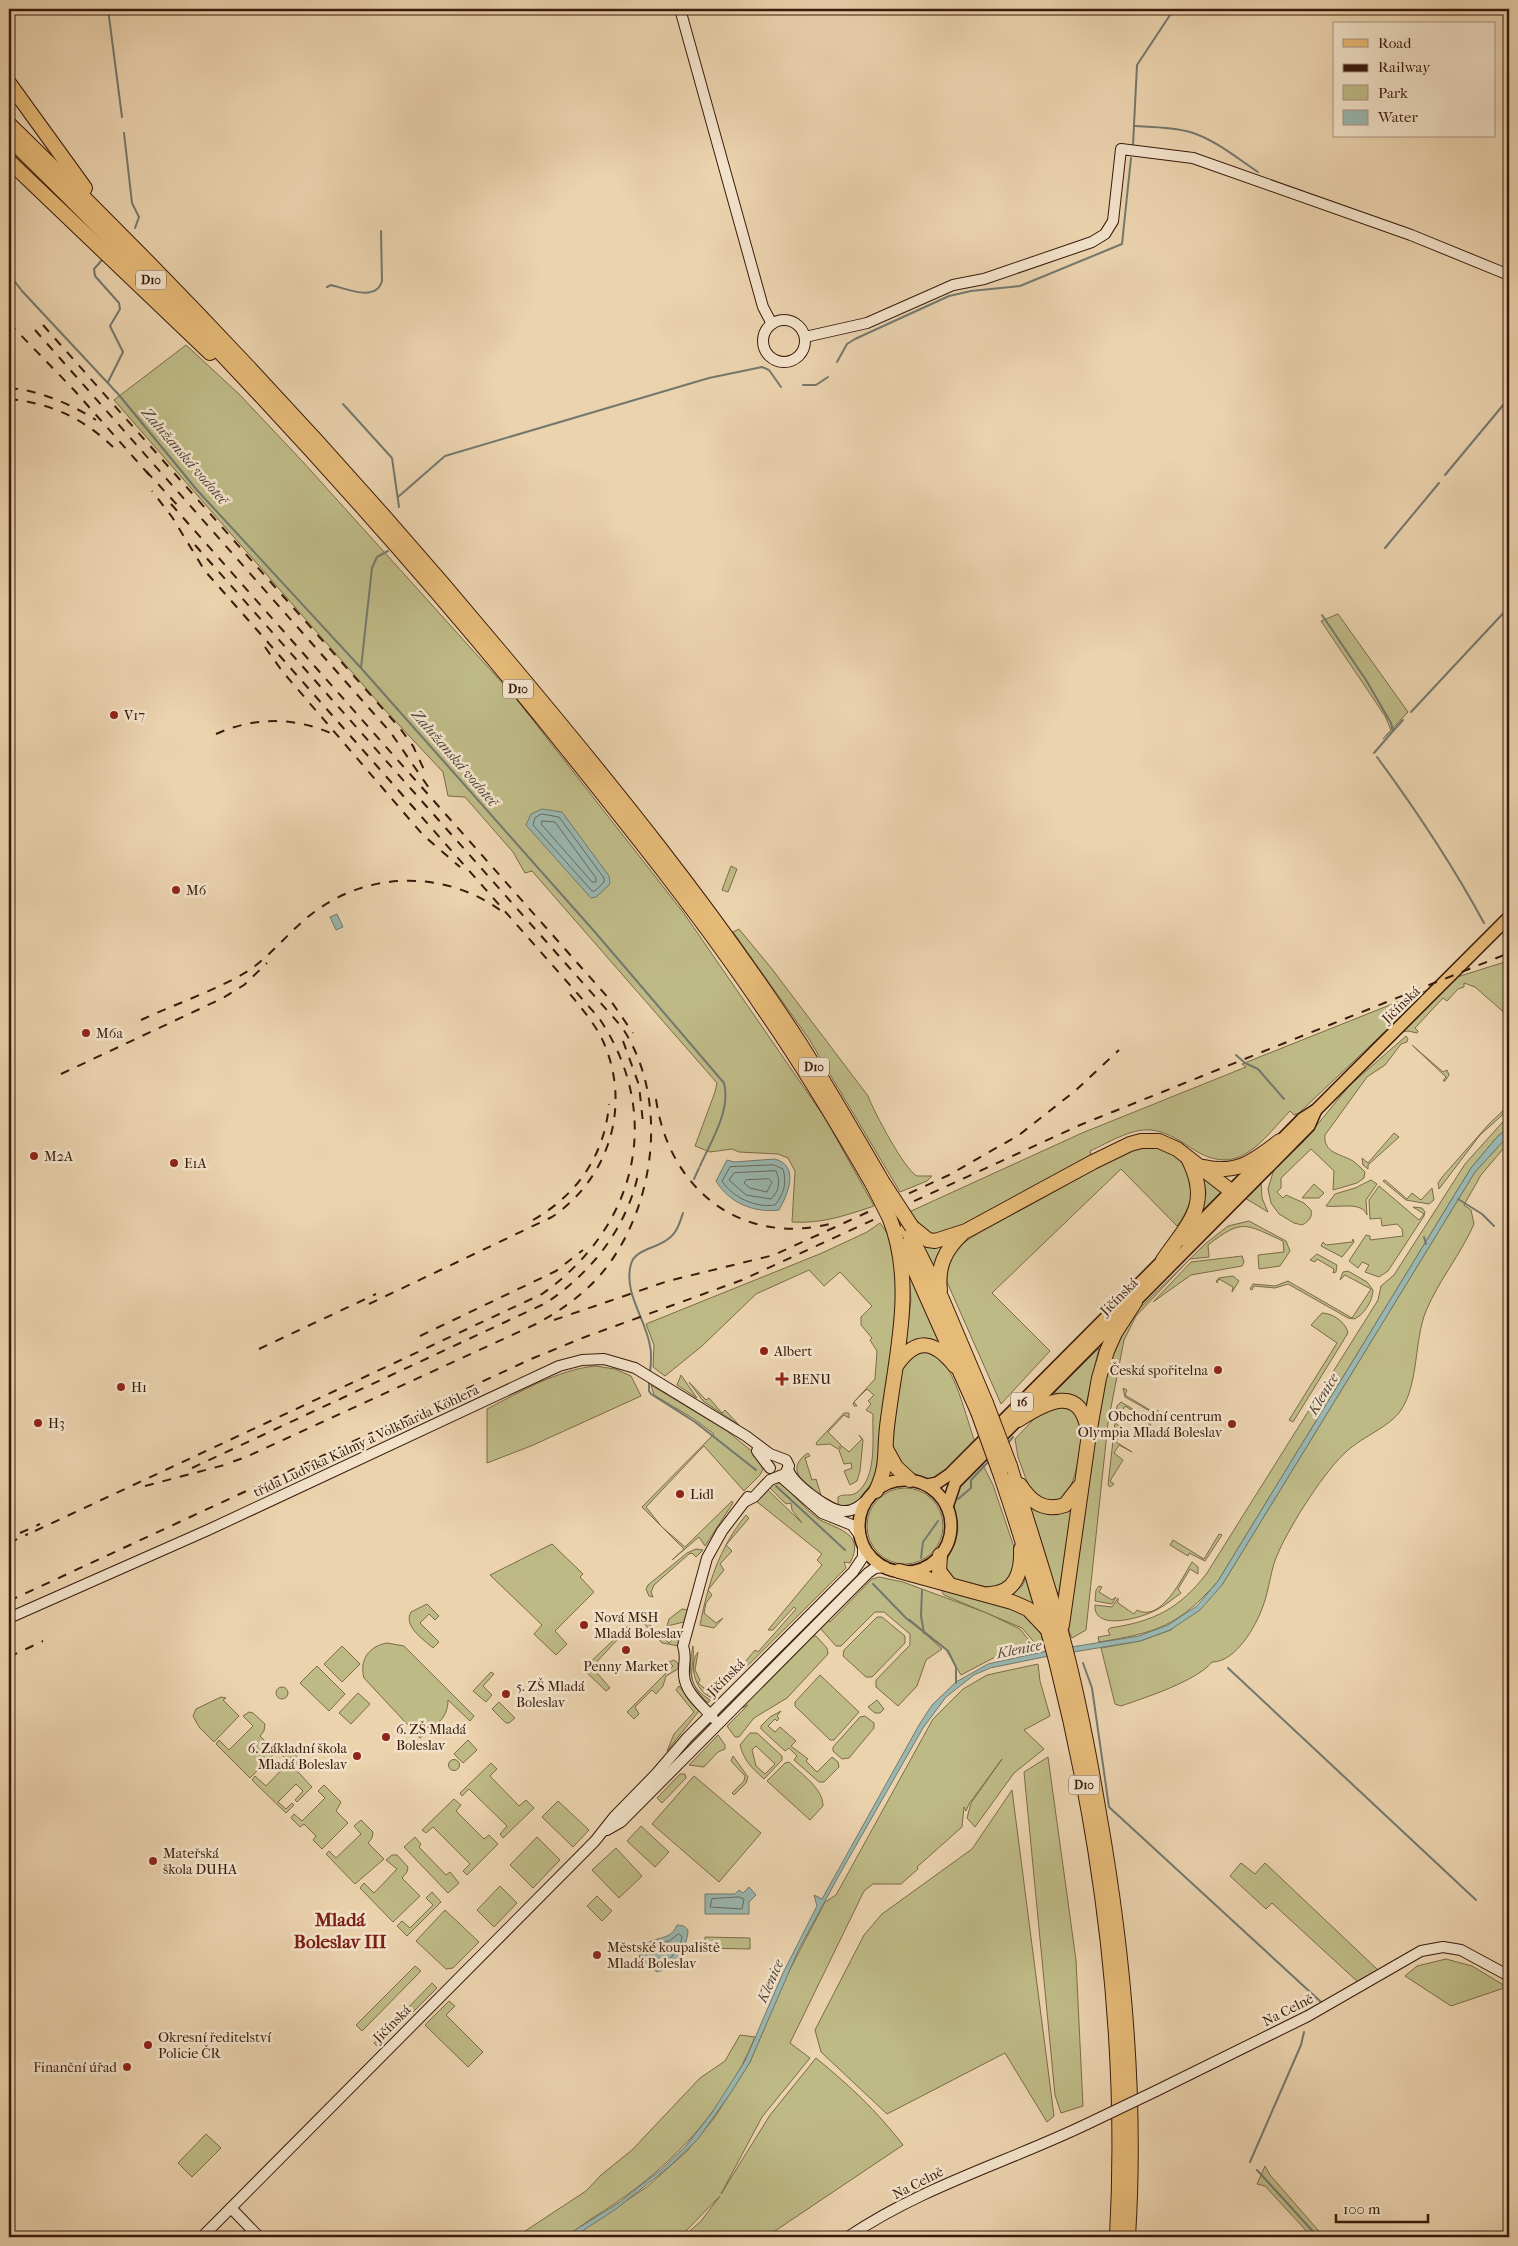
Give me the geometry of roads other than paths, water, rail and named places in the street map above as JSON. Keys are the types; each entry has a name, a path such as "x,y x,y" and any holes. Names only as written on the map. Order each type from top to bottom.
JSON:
{"highway":[{"path":"9,83 40,129 110,223"},
{"name":"D10","path":"9,124 110,223 253,372 458,600 573,740 740,956 806,1053 903,1231 942,1298 1006,1471 1056,1634 1101,1824 1125,1999 1131,2144 1128,2237"},
{"name":"D10","path":"9,138 142,272 290,426 374,520 520,691 674,886 732,963 794,1053 877,1183 890,1219 903,1231 964,1378 982,1408"},
{"path":"9,162 167,315 290,426"},
{"path":"872,1495 884,1475 903,1297 903,1231 928,1240 935,1240 966,1231 1130,1144 1147,1141 1159,1142 1177,1148 1234,1195"},
{"path":"1201,1166 1220,1170 1243,1166 1280,1141"},
{"path":"1163,1260 1192,1218 1197,1206 1199,1182 1188,1157"},
{"path":"942,1298 939,1280 943,1259 953,1243 966,1231"},
{"name":"16","path":"1056,1634 1088,1434 1107,1351 1115,1333 1135,1302"},
{"path":"896,1366 909,1350 917,1346 932,1345 944,1354 964,1378"},
{"path":"1018,1420 1046,1403 1064,1400 1081,1410 1086,1418 1088,1434"},
{"path":"886,1448 896,1467 910,1480"},
{"path":"1006,1471 1037,1504 1044,1507 1065,1505 1075,1495 1081,1484"},
{"name":"D10","path":"1006,1471 1018,1526 1056,1634"},
{"path":"988,1594 1004,1591 1016,1580 1021,1563 1018,1526"},
{"path":"940,1555 939,1571 950,1584"},
{"path":"899,1571 988,1594 1028,1609 1056,1634"},
{"name":"D10","path":"1065,1671 1091,1828 1108,1948 1118,2095 1117,2237"}],"main road":[{"name":"Jičínská","path":"940,1555 950,1532 950,1519 947,1507 956,1484 1135,1302 1234,1195 1280,1141 1302,1119 1316,1110 1509,917"},
{"name":"Jičínská","path":"927,1486 937,1483 950,1474 1163,1260 1309,1126 1316,1110"},
{"path":"872,1495 892,1482 910,1480 927,1486 940,1497 947,1507"},
{"name":"Jičínská","path":"862,1541 860,1521 872,1495"},
{"path":"862,1541 872,1558 885,1567 899,1571 922,1568 940,1555"}],"street":[{"path":"680,9 763,307 772,324"},
{"path":"805,337 867,323 953,285 984,279 1092,242 1105,234 1112,221 1121,149 1194,158 1411,235 1509,275"},
{"path":"778,321 792,322 802,331 805,337 804,347 798,357 792,361 777,362 771,358 763,347 764,334 772,324 778,321"},
{"name":"třída Ludvíka Kalmy a Volkharda Köhlera","path":"9,1618 208,1530 559,1366 582,1360 604,1359 625,1364 642,1372 770,1454 780,1458"},
{"name":"třída Ludvíka Kalmy a Volkharda Köhlera","path":"732,1429 777,1472"},
{"path":"714,1719 689,1690 684,1677 686,1654 691,1641 690,1630 698,1588 707,1558 722,1531 744,1502 754,1497 777,1472 786,1460 780,1458 773,1460 777,1472 822,1513 852,1525 862,1541"},
{"path":"777,1472 790,1474 803,1487 836,1509 844,1511 853,1510 872,1495"},
{"name":"Jičínská","path":"714,1719 856,1569 863,1557 862,1541"},
{"name":"Jičínská","path":"202,2237 604,1832 614,1817 868,1573 875,1568 885,1567"},
{"name":"Na Celně","path":"848,2237 895,2210 961,2177 1087,2124 1308,2016 1412,1956 1430,1949 1443,1947 1461,1950 1509,1976"},
{"path":"230,2208 259,2237"}],"water":[{"path":"542,809 562,812 609,876 610,884 596,897 591,898 526,825 531,814"},
{"path":"337,914 343,927 336,930 330,917"},
{"path":"1509,1127 1509,1135 1475,1172 1222,1585 1200,1610 1170,1630 1140,1641 990,1668 974,1675 946,1697 923,1728 838,1877 798,1951 750,2062 732,2091 698,2139 671,2165 616,2209 573,2237 564,2237 620,2202 663,2168 685,2147 711,2114 745,2061 783,1973 817,1906 814,1895 822,1899 932,1705 956,1682 988,1664 1047,1651 1139,1636 1168,1625 1197,1606 1218,1581 1471,1168 1497,1137"},
{"path":"775,1159 783,1163 790,1174 786,1196 779,1210 760,1210 743,1205 721,1189 716,1181 727,1160 734,1162"},
{"path":"749,1887 756,1895 749,1902 749,1914 705,1914 705,1894 735,1894 739,1890 743,1893"},
{"path":"677,1925 684,1926 688,1930 685,1944 679,1956 669,1966 657,1972 639,1957 642,1949 646,1944 669,1935"}],"waterway":[{"name":"Zalužanská vodoteč","path":"108,9 122,117"},
{"path":"1133,145 1137,65 1174,9"},
{"path":"1135,126 1162,127 1199,135 1225,149 1258,172"},
{"name":"Zalužanská vodoteč","path":"124,133 132,203 139,217 135,228"},
{"path":"837,362 847,344 855,339 949,296 971,291 1020,286 1122,244 1131,158"},
{"path":"327,287 331,285 367,293 379,287 382,281 381,231"},
{"name":"Zalužanská vodoteč","path":"102,260 94,269 95,276 119,303 120,309 110,326 123,352 108,382"},
{"name":"Zalužanská vodoteč","path":"9,274 22,291 119,395 197,490 361,668 594,931 724,1083 725,1104 719,1126 700,1166"},
{"path":"398,497 445,456 709,378 762,367 769,370 781,387"},
{"path":"803,385 816,385 828,377"},
{"path":"1445,475 1509,398"},
{"path":"343,404 392,458 399,507"},
{"path":"1385,548 1439,483"},
{"path":"361,668 372,568 377,557 388,551"},
{"path":"1411,712 1509,607"},
{"path":"1322,615 1366,680 1391,723 1393,731 1374,753"},
{"path":"1393,731 1403,720"},
{"path":"1377,757 1433,838 1484,923"},
{"path":"1504,960 1509,970"},
{"path":"1236,1055 1245,1063 1258,1069 1284,1099"},
{"name":"Zalužanská vodoteč","path":"694,1179 699,1168"},
{"path":"1458,1199 1482,1214 1494,1226"},
{"name":"Zalužanská vodoteč","path":"650,1373 651,1349 648,1336 632,1296 629,1275 631,1264 637,1255 671,1237 678,1227 683,1213"},
{"path":"1424,1237 1426,1244"},
{"name":"Zalužanská vodoteč","path":"649,1380 649,1391 651,1394 695,1422 756,1470"},
{"path":"1008,1443 1013,1437"},
{"path":"958,1499 971,1488 971,1480 990,1460"},
{"name":"Zalužanská vodoteč","path":"776,1486 845,1550"},
{"path":"921,1558 923,1542 938,1521"},
{"name":"Zalužanská vodoteč","path":"873,1584 906,1618 948,1651 956,1667 956,1683"},
{"path":"922,1590 921,1616 924,1633"},
{"path":"1083,1663 1092,1688 1109,1807 1321,2002"},
{"path":"1228,1668 1476,1900"},
{"path":"1250,2162 1301,2045 1304,2032"},
{"path":"1257,2170 1318,2237"}],"railway":[{"path":"9,323 74,390 150,476"},
{"path":"43,325 399,727 413,746 426,774"},
{"path":"35,330 391,733 429,788"},
{"path":"9,388 20,389 54,399 96,420"},
{"path":"9,399 39,404 66,414 92,429 115,449"},
{"path":"146,471 180,508"},
{"path":"35,1531 542,1294 574,1267 600,1237 619,1204 630,1168 635,1131 631,1093 619,1055 599,1018 205,571 172,517 152,491"},
{"path":"171,504 611,1001 633,1033"},
{"path":"195,545 621,1026 636,1053 646,1083 651,1114 651,1146 646,1178 638,1209 625,1238 609,1264 594,1282 576,1298 536,1324 246,1457 226,1464"},
{"path":"265,647 282,671 423,835 460,867"},
{"path":"216,734 246,724 277,721 307,725 337,736"},
{"path":"141,1020 248,971 265,958 313,913 335,899 358,889 382,883 406,881 431,882 455,888 478,897 500,910"},
{"path":"9,1601 531,1359 585,1337 742,1280 1080,1125 1509,953"},
{"path":"61,1074 223,998 244,985 267,963"},
{"path":"369,1304 552,1217 572,1201 588,1182 601,1161 610,1139 615,1115 615,1090 611,1066 603,1041 591,1020 565,988"},
{"path":"623,1041 639,1085 643,1123"},
{"path":"554,1320 668,1281 774,1255 949,1175 1019,1135 1075,1091 1119,1050"},
{"path":"656,1099 664,1132 677,1161 694,1185 716,1205 742,1219 771,1227 803,1228 837,1222"},
{"path":"533,1220 563,1198 586,1172 602,1140 609,1104"},
{"path":"192,1468 546,1303 578,1278 604,1248 625,1214 638,1175"},
{"path":"420,1336 556,1271 583,1250"},
{"path":"259,1349 376,1294"},
{"path":"145,1486 232,1463"},
{"path":"20,1533 40,1524"},
{"path":"9,1543 28,1534"},
{"path":"9,1657 43,1641"}],"place":[{"name":"V17","path":"114,715"},
{"name":"M6","path":"176,890"},
{"name":"M6a","path":"86,1033"},
{"name":"M2A","path":"34,1156"},
{"name":"E1A","path":"174,1163"},
{"name":"Albert","path":"764,1351"},
{"name":"Česká spořitelna","path":"1218,1370"},
{"name":"BENU","path":"782,1379"},
{"name":"H1","path":"121,1387"},
{"name":"H3","path":"38,1423"},
{"name":"Obchodní centrum Olympia Mladá Boleslav","path":"1232,1424"},
{"name":"Lidl","path":"680,1494"},
{"name":"Nová MSH Mladá Boleslav","path":"584,1625"},
{"name":"Penny Market","path":"626,1650"},
{"name":"5. ZŠ Mladá Boleslav","path":"506,1694"},
{"name":"6. ZŠ Mladá Boleslav","path":"386,1737"},
{"name":"6. Základní škola Mladá Boleslav","path":"357,1756"},
{"name":"Mateřská škola DUHA","path":"153,1861"},
{"name":"Městské koupaliště Mladá Boleslav","path":"597,1955"},
{"name":"Okresní ředitelství Policie ČR","path":"148,2045"},
{"name":"Finanční úřad","path":"127,2067"}],"district":[{"name":"Mladá Boleslav III","path":"340,1931"}],"water label":[{"name":"Klenice","path":"1323,1394"},
{"name":"Klenice","path":"1019,1649"},
{"name":"Klenice","path":"770,1981"}]}
